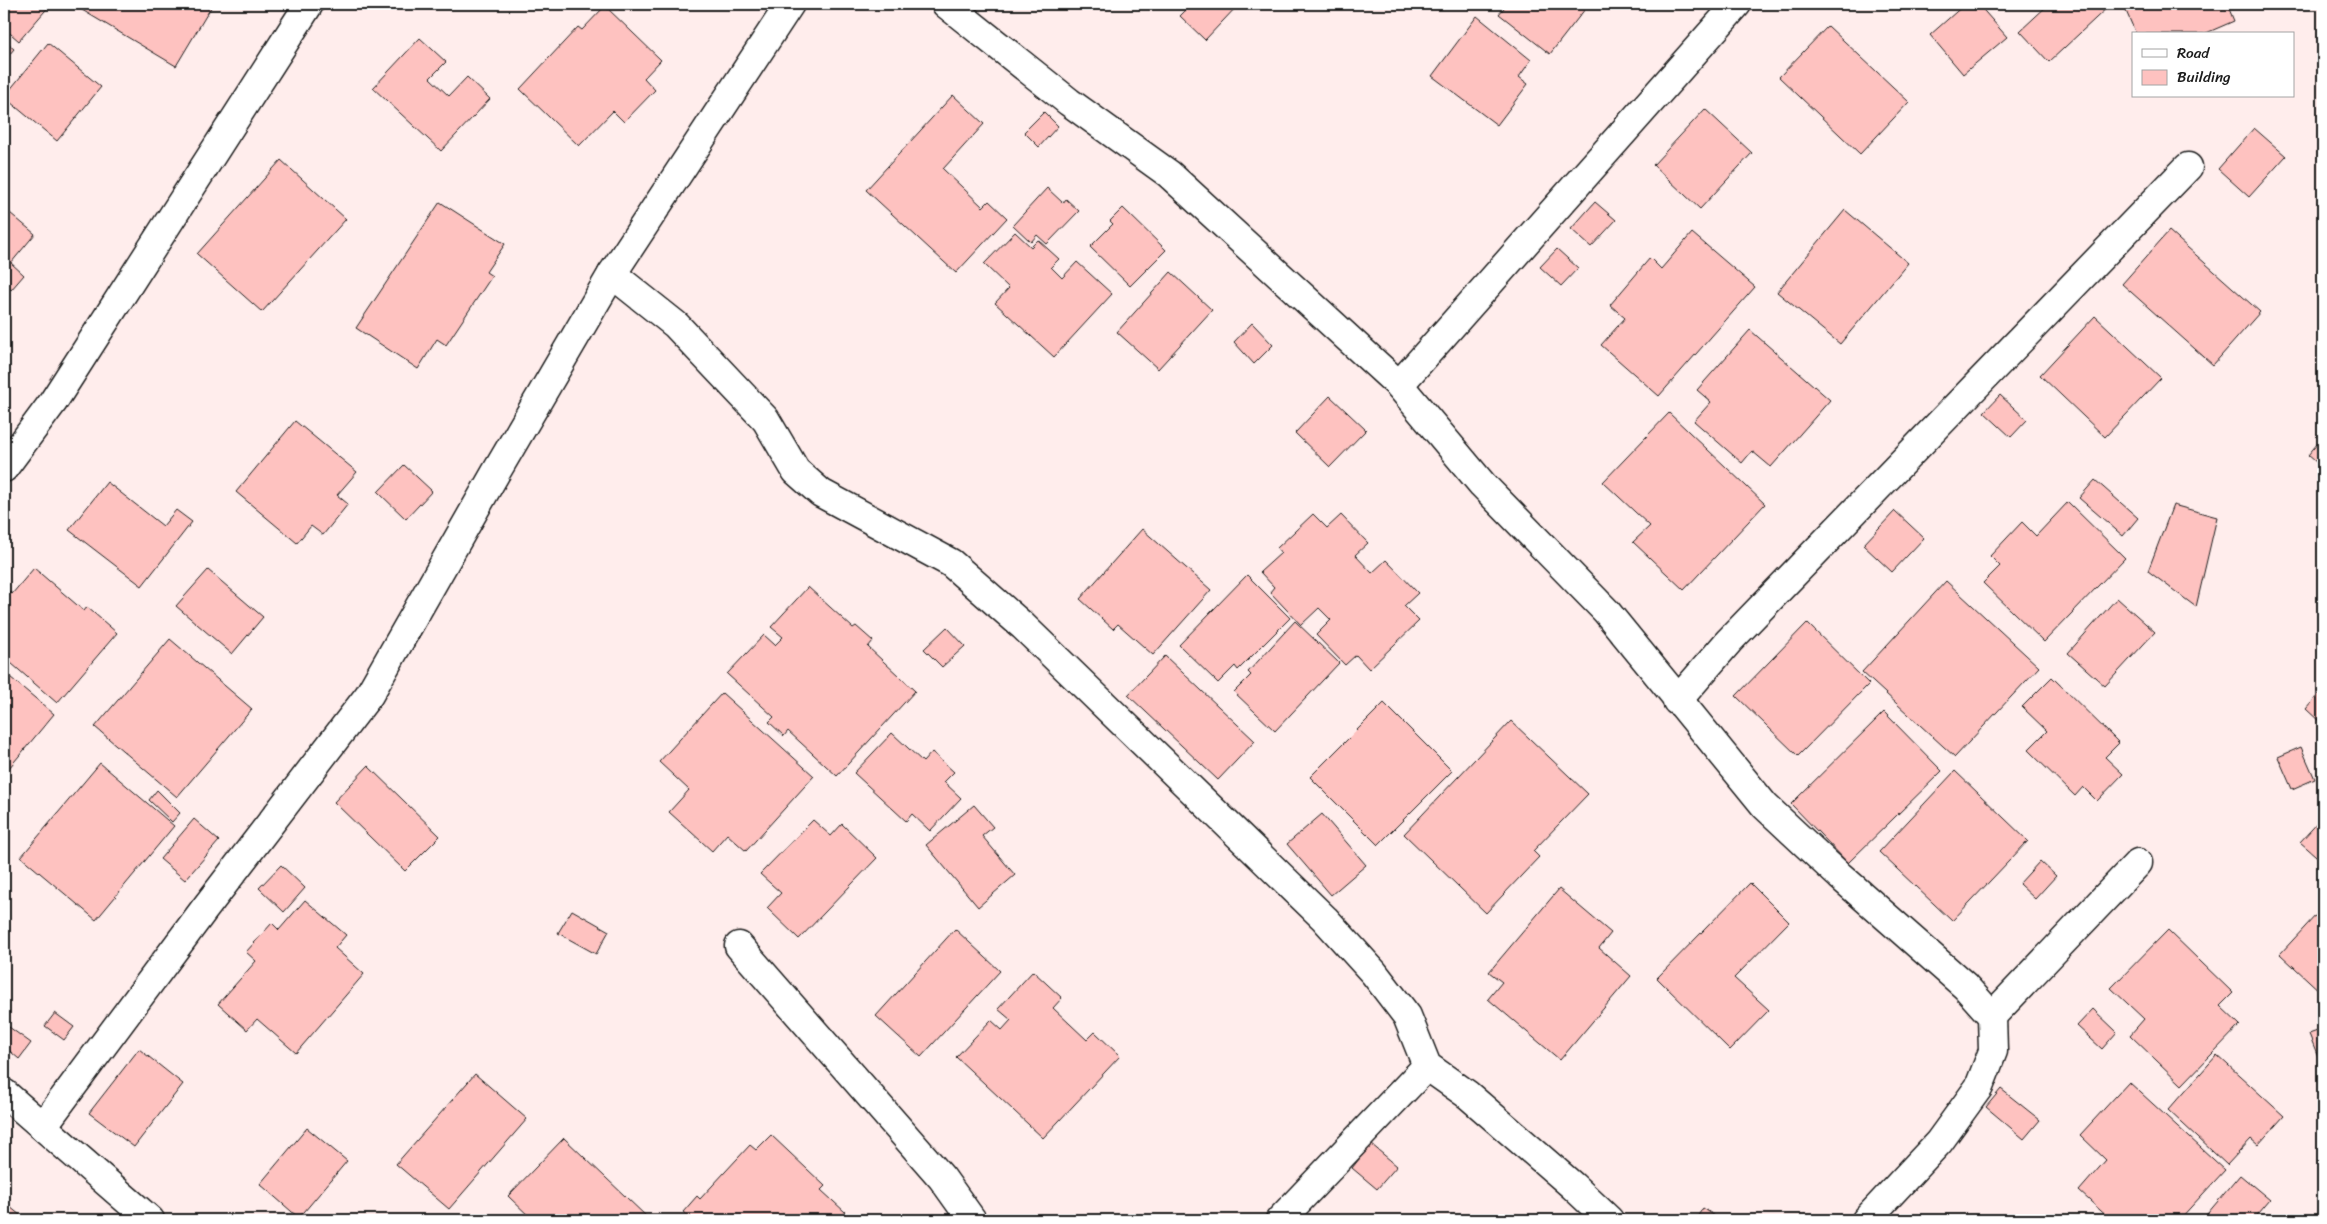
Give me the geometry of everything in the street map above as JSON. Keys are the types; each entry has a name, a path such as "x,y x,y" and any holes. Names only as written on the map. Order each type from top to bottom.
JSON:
{"street":[{"path":"4,468 53,402 309,4"},
{"path":"43,1126 203,911 369,695 494,474 612,274 790,4"},
{"path":"946,4 1069,102 1169,174 1399,385 1482,484 1606,611 1765,806 1840,876 1889,917 1965,986 1992,1016 1993,1051 1979,1087 1939,1142 1866,1220"},
{"path":"1694,27 1715,4"},
{"path":"1399,385 1737,4"},
{"path":"1677,700 1730,641 2188,167"},
{"path":"612,274 676,325 766,420 796,471 821,493 951,563 1023,626 1325,919 1374,973 1407,1016 1427,1066 1468,1095 1573,1186 1609,1220"},
{"path":"1992,1016 2138,863"},
{"path":"739,946 942,1178 972,1220"},
{"path":"1280,1220 1427,1066"},
{"path":"4,1093 150,1220"}],"building":[{"path":"4,4 51,4 19,41 4,28"},
{"path":"72,4 213,4 176,66"},
{"path":"1192,4 1239,4 1205,40 1180,16"},
{"path":"1507,4 1589,4 1550,54 1499,14"},
{"path":"1965,4 1978,4 2007,37 1963,74 1930,35"},
{"path":"2049,4 2111,4 2049,62 2020,31"},
{"path":"2123,4 2227,4 2234,21 2209,32 2135,32"},
{"path":"605,6 661,60 644,78 655,90 624,122 613,111 579,146 520,89 578,27 582,30"},
{"path":"1477,16 1531,60 1519,77 1528,84 1497,125 1432,76"},
{"path":"1828,26 1909,102 1860,154 1779,77"},
{"path":"420,38 446,62 430,78 449,96 467,77 490,99 441,151 373,88"},
{"path":"4,41 14,49 4,61"},
{"path":"48,43 101,87 57,141 4,97"},
{"path":"953,95 984,124 943,169 983,207 989,201 1007,218 956,273 866,190"},
{"path":"1705,109 1752,153 1700,209 1653,165"},
{"path":"1044,112 1058,126 1039,147 1024,132"},
{"path":"2254,128 2286,156 2249,197 2218,169"},
{"path":"281,160 346,219 262,312 197,254"},
{"path":"1047,188 1063,203 1066,199 1079,211 1047,244 1037,235 1031,242 1013,225"},
{"path":"440,202 505,244 486,272 492,276 446,345 437,339 418,369 356,328"},
{"path":"1595,202 1616,220 1591,247 1571,229"},
{"path":"4,208 35,234 11,263 24,275 11,290 4,284"},
{"path":"1123,208 1166,250 1130,286 1090,247 1113,224 1110,221"},
{"path":"1845,210 1908,263 1840,344 1777,292"},
{"path":"2169,231 2260,312 2213,365 2122,284"},
{"path":"1015,232 1031,247 1038,240 1059,259 1051,267 1062,278 1077,262 1112,294 1054,357 995,303 1009,288 984,264"},
{"path":"1692,233 1755,287 1659,396 1601,345 1625,318 1610,305 1650,258 1661,269"},
{"path":"1557,249 1578,268 1561,286 1540,267"},
{"path":"1171,272 1212,310 1158,369 1117,332"},
{"path":"2095,316 2161,378 2105,437 2040,375"},
{"path":"1252,323 1273,345 1254,364 1234,342"},
{"path":"1750,330 1830,400 1771,467 1752,451 1742,463 1694,421 1711,402 1697,390"},
{"path":"2000,395 2027,420 2011,437 1984,412"},
{"path":"1330,396 1366,430 1330,467 1295,433"},
{"path":"1669,413 1765,504 1684,590 1633,542 1650,526 1603,482"},
{"path":"295,421 357,472 337,495 348,504 323,535 311,526 297,543 236,492"},
{"path":"2323,437 2323,468 2308,455"},
{"path":"404,465 432,491 406,519 378,492"},
{"path":"2095,480 2138,518 2123,536 2079,498"},
{"path":"107,482 163,526 176,510 192,522 142,586 69,530"},
{"path":"2068,502 2125,558 2044,642 1983,583 2000,566 1990,556 2022,522 2036,536"},
{"path":"2173,505 2217,517 2196,607 2148,571"},
{"path":"1895,511 1924,538 1892,572 1863,545"},
{"path":"1313,514 1327,528 1341,515 1368,543 1355,555 1372,573 1386,560 1418,593 1404,606 1419,621 1369,669 1356,655 1345,665 1316,635 1331,620 1319,608 1301,625 1270,592 1274,587 1260,572 1281,553 1277,548"},
{"path":"1142,529 1211,590 1153,655 1118,624 1113,629 1080,599"},
{"path":"34,568 84,611 87,607 117,633 57,703 4,657 4,589 12,594"},
{"path":"208,570 263,617 232,654 176,606"},
{"path":"1247,575 1290,618 1238,670 1235,666 1218,683 1179,645"},
{"path":"1946,581 2039,667 1955,757 1862,672"},
{"path":"808,587 853,628 856,626 873,641 868,647 915,691 837,776 788,731 784,736 769,722 774,717 727,674 764,635 775,645 783,637 771,627"},
{"path":"2117,598 2155,632 2105,686 2068,653"},
{"path":"1295,621 1339,663 1275,731 1234,692 1251,675 1248,672"},
{"path":"1807,623 1869,684 1798,756 1736,696"},
{"path":"947,627 965,646 942,667 924,649"},
{"path":"170,639 252,709 177,797 95,727"},
{"path":"1165,656 1255,741 1218,780 1128,695"},
{"path":"4,672 54,714 4,774"},
{"path":"2052,677 2119,743 2105,757 2123,774 2097,801 2083,787 2075,796 2028,750 2047,731 2022,707"},
{"path":"2323,689 2323,717 2320,722 2306,709"},
{"path":"722,693 814,776 746,851 727,834 712,851 669,812 689,790 659,762"},
{"path":"1384,703 1452,771 1378,845 1310,777"},
{"path":"1884,712 1942,771 1848,863 1791,804"},
{"path":"1511,721 1588,794 1533,851 1539,857 1486,913 1404,834"},
{"path":"892,733 923,762 932,752 954,772 944,782 961,798 930,831 912,814 906,821 854,773"},
{"path":"2301,747 2315,779 2292,789 2278,757"},
{"path":"100,763 174,826 96,920 21,857"},
{"path":"368,766 440,836 405,871 334,802"},
{"path":"1955,771 2028,841 1952,921 1879,852"},
{"path":"157,790 180,813 172,822 149,800"},
{"path":"974,805 993,827 982,836 1015,875 978,907 926,845"},
{"path":"1322,814 1366,865 1331,895 1287,844"},
{"path":"2323,817 2323,862 2300,842"},
{"path":"194,819 219,841 185,880 160,859"},
{"path":"813,820 831,836 842,824 877,858 799,939 767,908 781,893 760,874"},
{"path":"2040,861 2056,876 2035,899 2019,884"},
{"path":"281,865 305,888 284,912 259,888"},
{"path":"1750,883 1789,922 1734,978 1769,1010 1730,1050 1657,978"},
{"path":"1559,889 1611,933 1599,948 1631,976 1560,1060 1488,999 1502,982 1489,972"},
{"path":"305,900 346,935 335,948 364,974 296,1053 257,1019 247,1030 218,1004 256,961 246,952 272,923 279,930"},
{"path":"572,910 609,931 596,954 558,933"},
{"path":"2317,914 2323,920 2323,994 2280,954"},
{"path":"955,929 1000,971 921,1057 876,1016"},
{"path":"2168,930 2233,993 2220,1006 2240,1025 2182,1085 2130,1035 2144,1019 2111,988"},
{"path":"1033,971 1062,998 1053,1008 1087,1040 1095,1032 1120,1056 1043,1138 956,1057 991,1020 1002,1030 1011,1020 998,1009"},
{"path":"2093,1009 2117,1032 2102,1049 2077,1026"},
{"path":"55,1013 74,1027 64,1040 45,1026"},
{"path":"9,1027 31,1043 19,1059 4,1046 4,1033"},
{"path":"2323,1029 2323,1069 2309,1034"},
{"path":"139,1049 183,1084 134,1147 89,1113"},
{"path":"2217,1055 2284,1116 2258,1145 2251,1139 2227,1165 2168,1110"},
{"path":"475,1074 527,1119 449,1209 396,1164"},
{"path":"2129,1082 2225,1170 2179,1220 2111,1220 2079,1191 2106,1160 2080,1135"},
{"path":"2001,1089 2040,1120 2024,1139 1986,1107"},
{"path":"307,1128 347,1161 299,1218 260,1184"},
{"path":"771,1135 825,1186 821,1190 845,1212 837,1220 692,1220 683,1212 697,1196 700,1199 750,1145 756,1150"},
{"path":"564,1138 647,1217 643,1220 533,1220 508,1196"},
{"path":"1371,1144 1397,1166 1377,1189 1352,1168"},
{"path":"2240,1175 2270,1200 2253,1220 2202,1220"},
{"path":"4,1202 26,1220 4,1220"},
{"path":"1703,1208 1721,1220 1695,1220"}]}
